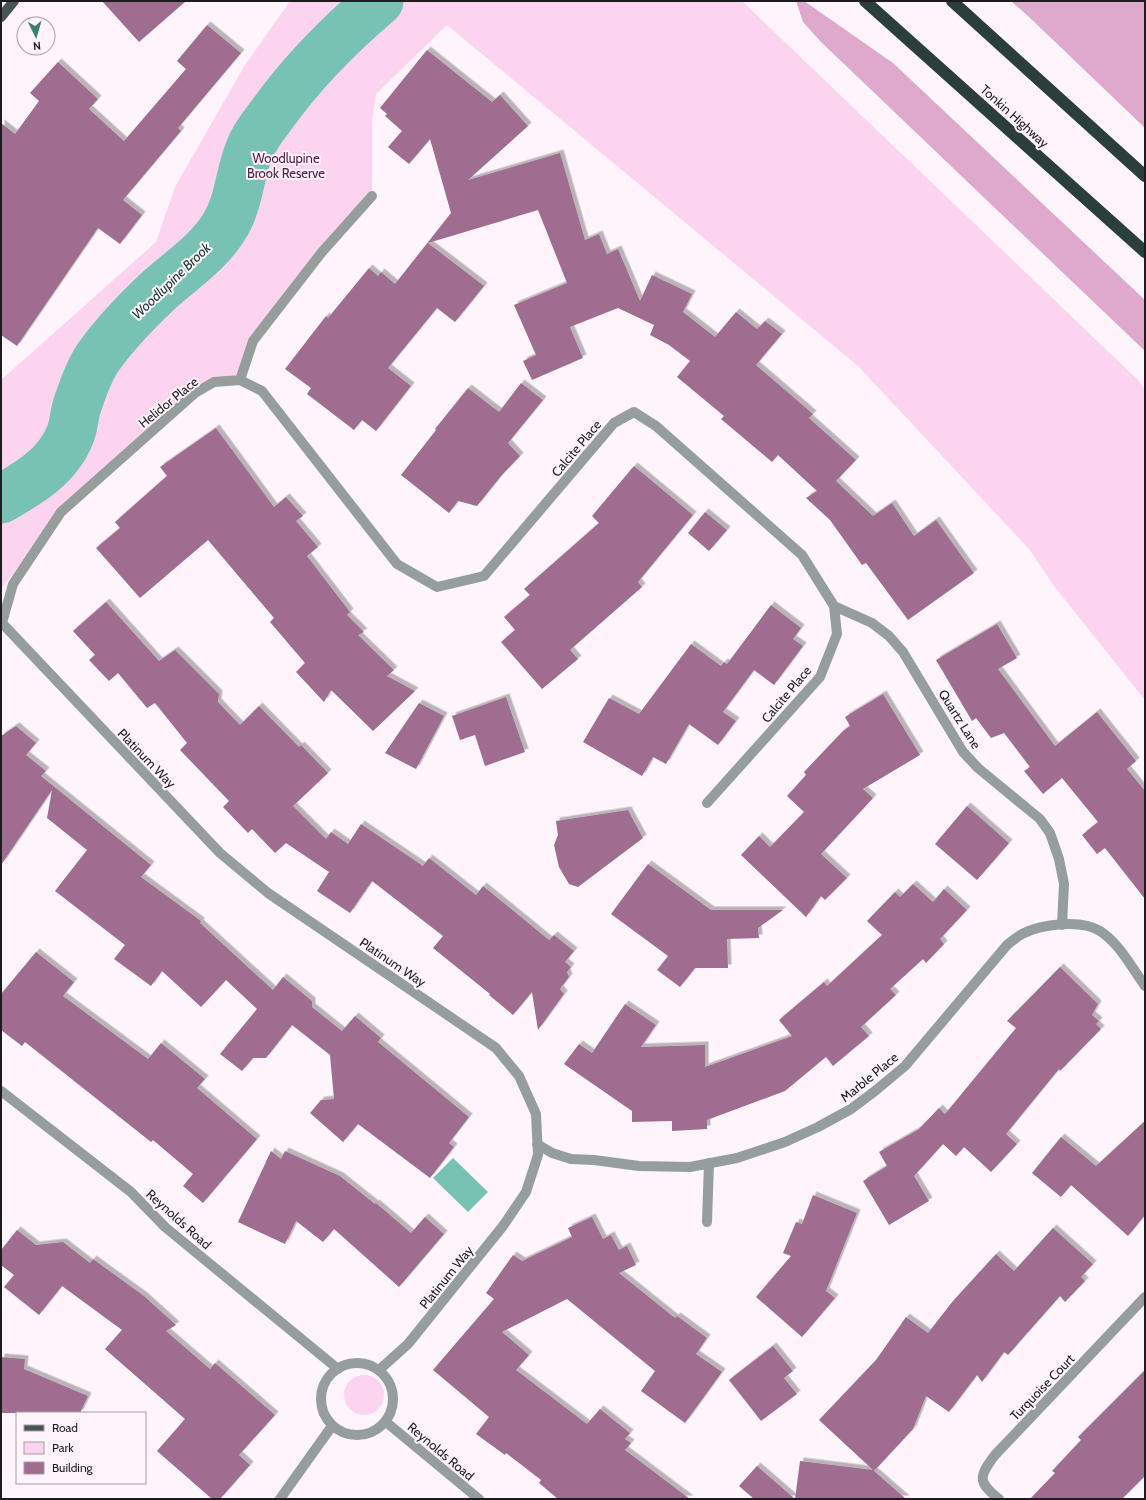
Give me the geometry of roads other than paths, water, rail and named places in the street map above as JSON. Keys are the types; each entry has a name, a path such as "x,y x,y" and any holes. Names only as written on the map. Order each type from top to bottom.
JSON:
{"highway":[{"name":"Tonkin Highway","path":"865,1 1144,251"},
{"path":"952,1 1145,176"}],"main road":[{"path":"1,17 14,1"}],"street":[{"path":"240,380 254,341 322,252 372,196"},
{"name":"Helidor Place","path":"2,622 13,584 61,512 196,393 214,382 240,380"},
{"name":"Calcite Place","path":"240,380 262,391 396,564 437,586 484,576 614,423 634,412 656,426 802,555 834,606 837,634 820,677 707,803"},
{"path":"1,599 13,584"},
{"name":"Quartz Lane","path":"834,606 872,623 889,636 903,652 963,752 978,768 1040,819 1050,833 1059,859 1064,884 1062,925"},
{"name":"Platinum Way","path":"2,622 134,764 220,853 268,893 496,1048 519,1076 536,1114 538,1155 526,1192 503,1226 408,1344 379,1370"},
{"name":"Marble Place","path":"537,1144 552,1153 571,1159 594,1160 639,1166 690,1167 737,1158 779,1145 818,1128 851,1109 875,1092 905,1066 1007,944 1022,934 1046,926 1072,924 1099,931 1121,953 1145,986"},
{"name":"Reynolds Road","path":"1,1091 131,1192 165,1227 338,1369"},
{"path":"707,1222 709,1163"},
{"name":"Turquoise Court","path":"999,1499 986,1489 982,1479 985,1468 1000,1449 1145,1297"},
{"path":"358,1363 369,1365 379,1370 387,1378 392,1388 394,1400 392,1412 386,1422 377,1430 366,1435 354,1436 342,1433 332,1426 326,1418 322,1408 321,1396 324,1385 329,1376 338,1369 348,1364 358,1363"},
{"name":"Reynolds Road","path":"386,1422 479,1499"},
{"path":"280,1499 332,1426"}],"waterway":[{"name":"Woodlupine Brook","path":"1,499 42,473 58,456 70,435 76,409 88,376 103,350 141,307 210,246 224,227 233,209 246,160 251,146 260,131 297,82 336,40 379,1"}],"park label":[{"name":"Woodlupine Brook Reserve","path":"286,166"}]}
